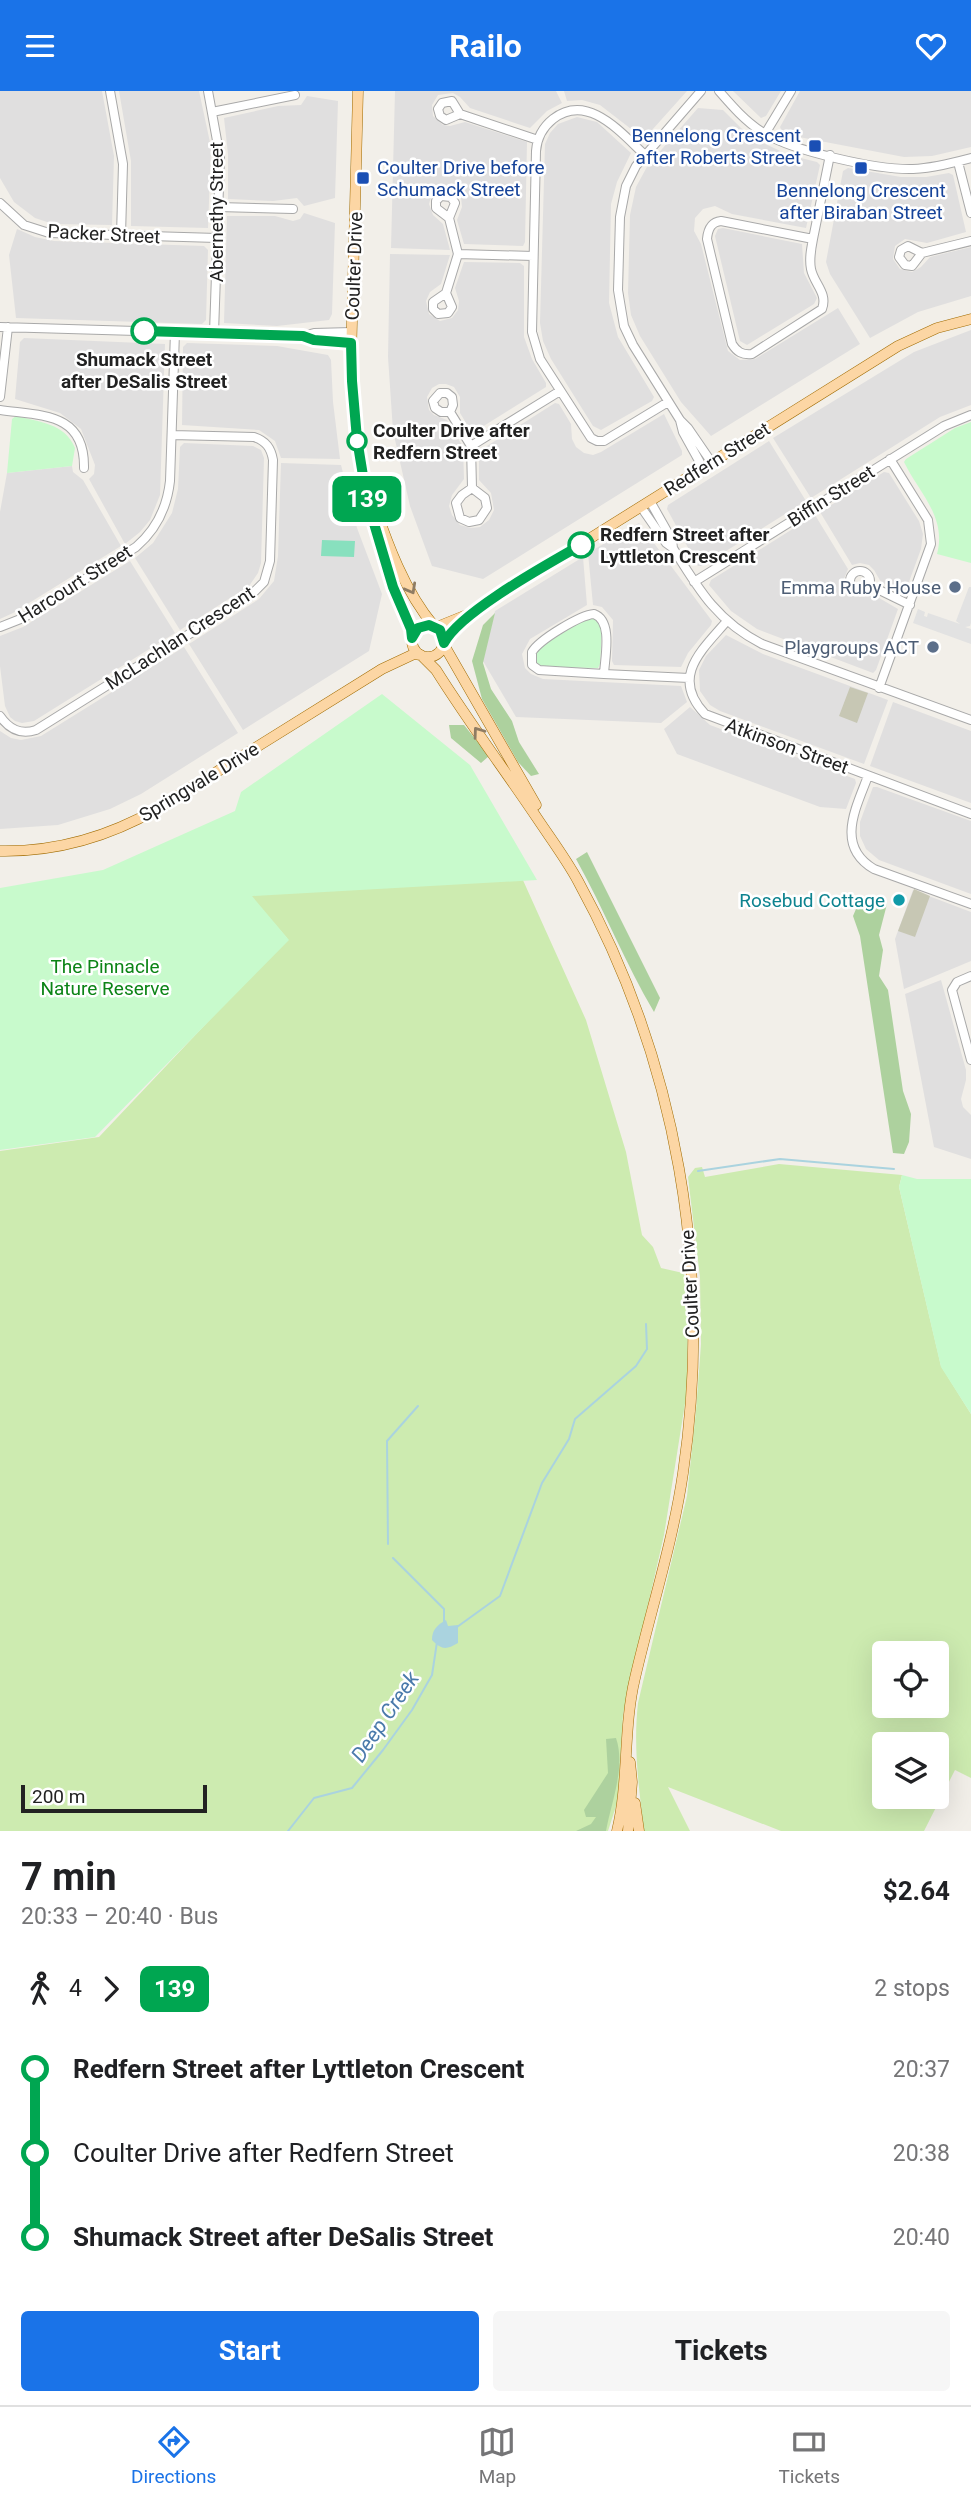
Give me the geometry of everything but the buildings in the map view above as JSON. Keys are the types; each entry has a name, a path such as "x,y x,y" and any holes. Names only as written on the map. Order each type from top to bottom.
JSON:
{"main road":[{"name":"Coulter Drive","path":"358,91 352,337 352,381 357,439 375,531 393,587 411,629 412,639"},
{"name":"Redfern Street","path":"436,626 469,614 898,346 937,328 971,319"},
{"name":"Coulter Drive","path":"365,481 396,560 423,611 436,626"},
{"name":"Redfern Street","path":"444,644 448,635 469,614"},
{"path":"436,626 443,634 444,644 438,654 422,656 415,649 412,639 418,628 436,626"},
{"name":"Springvale Drive","path":"382,669 409,647 412,639"},
{"name":"Coulter Drive","path":"444,644 593,909 631,994 662,1087 680,1166 690,1242 694,1321 693,1378 682,1480 634,1680 623,1800 617,1831"},
{"name":"Springvale Drive","path":"0,851 58,847 126,826 382,669 414,654 422,656"},
{"name":"Coulter Drive","path":"422,656 436,670 559,849"},
{"name":"Coulter Drive","path":"628,1736 632,1782 628,1831"},
{"path":"632,1782 639,1831"}],"street":[{"path":"110,91 123,164 121,235"},
{"name":"Abernethy Street","path":"208,91 219,145 214,333"},
{"path":"701,91 645,155 629,179 622,201 619,305 626,333 668,402 688,428 708,465"},
{"path":"719,91 746,120 765,134 792,147 911,169 971,158"},
{"path":"765,134 791,91"},
{"path":"212,112 295,95"},
{"path":"645,155 606,121 587,111 560,114 547,124 538,140 532,332 540,359 588,435 597,441 611,437 668,402"},
{"path":"460,114 538,140"},
{"path":"813,239 721,221 709,228 707,239 733,344 738,352 745,355 752,353 822,309 824,297 814,280 810,262 830,155"},
{"path":"958,162 971,213"},
{"name":"Packer Street","path":"0,203 13,217 36,230 49,233 217,238"},
{"path":"218,207 293,209"},
{"path":"446,293 458,254 449,218"},
{"path":"922,253 971,241"},
{"path":"458,254 533,256"},
{"path":"0,397 4,327 303,336 314,340 352,337"},
{"name":"Harcourt Street","path":"0,627 23,618 136,547 150,534 164,510 168,496 175,332"},
{"path":"471,446 560,391"},
{"path":"0,410 51,417 68,424 83,450 84,468"},
{"path":"450,412 471,446 472,488"},
{"name":"Biffin Street","path":"694,582 951,422 971,415"},
{"name":"McLachlan Crescent","path":"0,716 16,731 36,730 250,596 264,582 270,561 273,460 268,446 254,437 172,435"},
{"path":"879,688 929,553 932,534 928,520 890,459"},
{"path":"472,488 485,498 487,508 484,517 469,522 457,513 456,503 472,488"},
{"path":"645,504 672,540 673,548 709,604 726,622 762,645 971,720"},
{"path":"869,585 910,605"},
{"path":"604,674 606,626 602,618 594,614 585,615 537,645 530,656 532,665 544,671 604,674 689,678 697,656 726,622"},
{"name":"Atkinson Street","path":"689,678 696,702 713,718 971,814"},
{"path":"868,776 851,825 857,853 874,869 971,904"},
{"path":"971,976 957,982 952,990 971,1060"}],"shaded area":[{"path":"0,91 102,91 114,156 112,225 53,224 35,218 14,202 0,178"},
{"path":"119,91 199,91 211,147 208,228 131,226 131,161"},
{"path":"395,91 556,91 562,103 547,111 530,128 470,108 453,93 438,95 432,105 433,116 443,125 465,122 527,142 523,246 464,244 457,220 462,207 461,197 456,190 445,187 432,193 429,204 433,215 443,224 450,250 391,248"},
{"path":"564,91 687,91 644,139 600,105 582,100 567,101"},
{"path":"733,91 781,91 766,116 761,118"},
{"path":"800,91 971,91 971,147 932,156 904,157 799,137 782,131 780,127"},
{"path":"307,96 338,101 335,198 304,206 297,198 273,201 228,199 228,154 224,118 278,106 301,105"},
{"path":"698,108 723,110 741,128 761,142 820,165 806,228 732,214 715,206 703,209 695,218 694,231 701,244 728,351 740,360 755,359 838,308 860,344 711,436 681,402 640,336 631,315 628,293 630,215 636,187 648,165"},
{"path":"577,117 597,122 631,153 617,182 611,204 609,303 618,337 654,397 652,401 601,430 593,426 551,359 543,341 540,323 545,144 558,124"},
{"path":"848,168 901,177 949,173 953,175 966,232 927,243 905,239 895,246 893,259 900,269 912,272 930,257 971,247 971,296 918,312 870,338 830,274 826,262 843,171"},
{"path":"304,213 335,223 332,314 329,320 277,326 224,323 227,216 275,216 293,221 300,219"},
{"path":"17,229 54,241 204,246 208,250 206,320 202,324 16,318 9,255"},
{"path":"718,229 802,244 804,273 817,298 814,304 747,345 740,341 715,236"},
{"path":"390,254 450,255 441,284 430,292 426,301 429,314 440,321 452,318 458,310 459,301 455,288 464,262 520,263 524,266 524,337 546,387 474,432 460,413 460,397 454,387 439,384 432,388 427,397 429,410 447,420 463,447 464,479 452,495 449,506 460,525 480,527 489,520 494,510 491,493 479,480 479,451 555,403 559,404 571,424 572,439 576,447 584,453 593,455 601,452 664,414 682,455 483,579 432,566 410,506 393,431 388,357"},
{"path":"971,330 971,405 940,417 811,498 773,438 914,352"},
{"path":"24,338 165,344 160,495 150,520 125,544 89,479 94,474 95,465 81,429 60,413 15,399 20,342"},
{"path":"187,343 277,346 328,355 331,360 340,459 281,458 275,441 259,430 182,425 183,347"},
{"path":"769,441 806,501 698,566 667,509 668,505"},
{"path":"184,443 253,446 261,450 264,458 261,563 258,573 249,586 180,630 135,558 153,543 172,513 178,489 180,447"},
{"path":"281,463 341,465 357,528 382,594 369,651 243,730 189,644 259,599 274,581 278,556"},
{"path":"72,466 73,472 83,480 121,546 0,619 0,512 7,473"},
{"path":"884,472 889,473 919,521 923,534 921,549 906,590 902,593 881,582 869,565 852,565 820,512"},
{"path":"815,515 848,569 844,579 847,590 860,597 874,595 898,609 873,673 757,629 731,611 709,585 711,580"},
{"path":"639,523 712,621 681,667 614,665 613,620 602,607 593,605 588,553"},
{"path":"583,557 587,605 530,639 522,654 525,668 543,679 681,686 687,702 661,723 516,717 483,661 495,611"},
{"path":"130,561 175,633 34,721 15,721 5,706 0,666 0,636 23,627"},
{"path":"969,587 971,623 965,627 971,629 971,644 913,623 918,609 925,612 924,616 927,617 928,613 960,624 956,621"},
{"path":"726,635 763,654 888,700 864,764 710,705 700,691 699,670 706,656"},
{"path":"184,647 238,733 141,794 110,809 58,825 0,829 0,731 11,738 21,740 41,736"},
{"path":"850,687 868,693 857,723 839,716"},
{"path":"893,702 971,731 971,803 870,766"},
{"path":"690,707 710,725 855,779 856,783 846,809 820,807 677,754 664,729"},
{"path":"873,787 971,821 971,894 879,860 866,849 860,836 860,822"},
{"path":"914,889 930,896 915,937 898,931"},
{"path":"913,890 971,912 971,961 904,989 895,939"},
{"path":"941,980 966,1070 961,1099 963,1107 971,1115 971,1159 934,1147 905,994"}],"green space":[{"path":"16,416 42,422 65,433 75,448 72,466 7,473 12,419"},
{"path":"971,422 971,563 937,554 939,541 935,517 904,462 955,428"},
{"path":"322,540 355,541 354,557 321,556"},
{"path":"495,613 483,663 491,689 512,721 519,742 539,774 531,776 518,762 482,699 472,661 483,625"},
{"path":"587,618 597,619 602,628 598,668 544,667 536,663 534,655 538,648"},
{"name":"The Pinnacle Nature Reserve","path":"382,694 470,765 537,880 252,896 289,940 95,1137 0,1150 0,888 103,870 235,811 241,792"},
{"path":"449,725 464,725 489,756 481,763 451,738"},
{"path":"587,852 660,998 654,1012 576,859"},
{"path":"522,878 586,1020 626,1152 642,1235 653,1247 661,1268 683,1273 688,1284 687,1391 664,1535 623,1714 618,1800 608,1831 0,1831 0,1151 99,1137 287,938 251,897 251,893"},
{"path":"877,902 887,904 879,935 883,950 879,976 888,990 903,1091 911,1114 909,1142 904,1154 893,1153 860,936 853,916 856,909 872,909"},
{"path":"779,1164 902,1175 899,1187 941,1366 971,1414 971,1778 955,1770 949,1782 949,1732 872,1732 872,1809 935,1809 924,1831 781,1831 668,1787 690,1831 644,1831 636,1751 638,1703 687,1496 701,1344 700,1277 688,1177 695,1168 702,1167 705,1177"},
{"path":"902,1175 917,1179 971,1179 971,1414 941,1367 899,1187"},
{"path":"616,1738 619,1773 606,1831 576,1831 591,1824 596,1817 586,1817 584,1810 608,1773 606,1739"}],"water":[{"path":"446,1620 448,1626 458,1625 458,1643 444,1648 432,1640 436,1628"}],"waterway":[{"path":"698,1171 780,1159 894,1169"},
{"path":"457,1627 500,1596 542,1483 569,1439 575,1419 636,1366 647,1349 646,1324"},
{"name":"Deep Creek","path":"388,1544 387,1441 418,1406"},
{"name":"Deep Creek","path":"393,1558 444,1609 444,1622"},
{"name":"Deep Creek","path":"288,1831 314,1798 352,1788 383,1750 412,1710 432,1675 437,1642"}],"bus line":[{"name":"139","path":"144,331 303,336 314,340 351,343 357,439 367,500 393,587 411,629 412,638 418,628 429,625 440,630 444,643 448,635 469,614 581,545"}],"place":[{"name":"Bennelong Crescent after Roberts Street","path":"815,146"},
{"name":"Bennelong Crescent after Biraban Street","path":"861,168"},
{"name":"Coulter Drive before Schumack Street","path":"363,178"},
{"name":"Shumack Street after DeSalis Street","path":"144,331"},
{"name":"Coulter Drive after Redfern Street","path":"357,441"},
{"name":"Redfern Street after Lyttleton Crescent","path":"581,545"},
{"name":"Emma Ruby House","path":"955,587"},
{"name":"Playgroups ACT","path":"933,647"},
{"name":"Rosebud Cottage","path":"899,900"}]}
